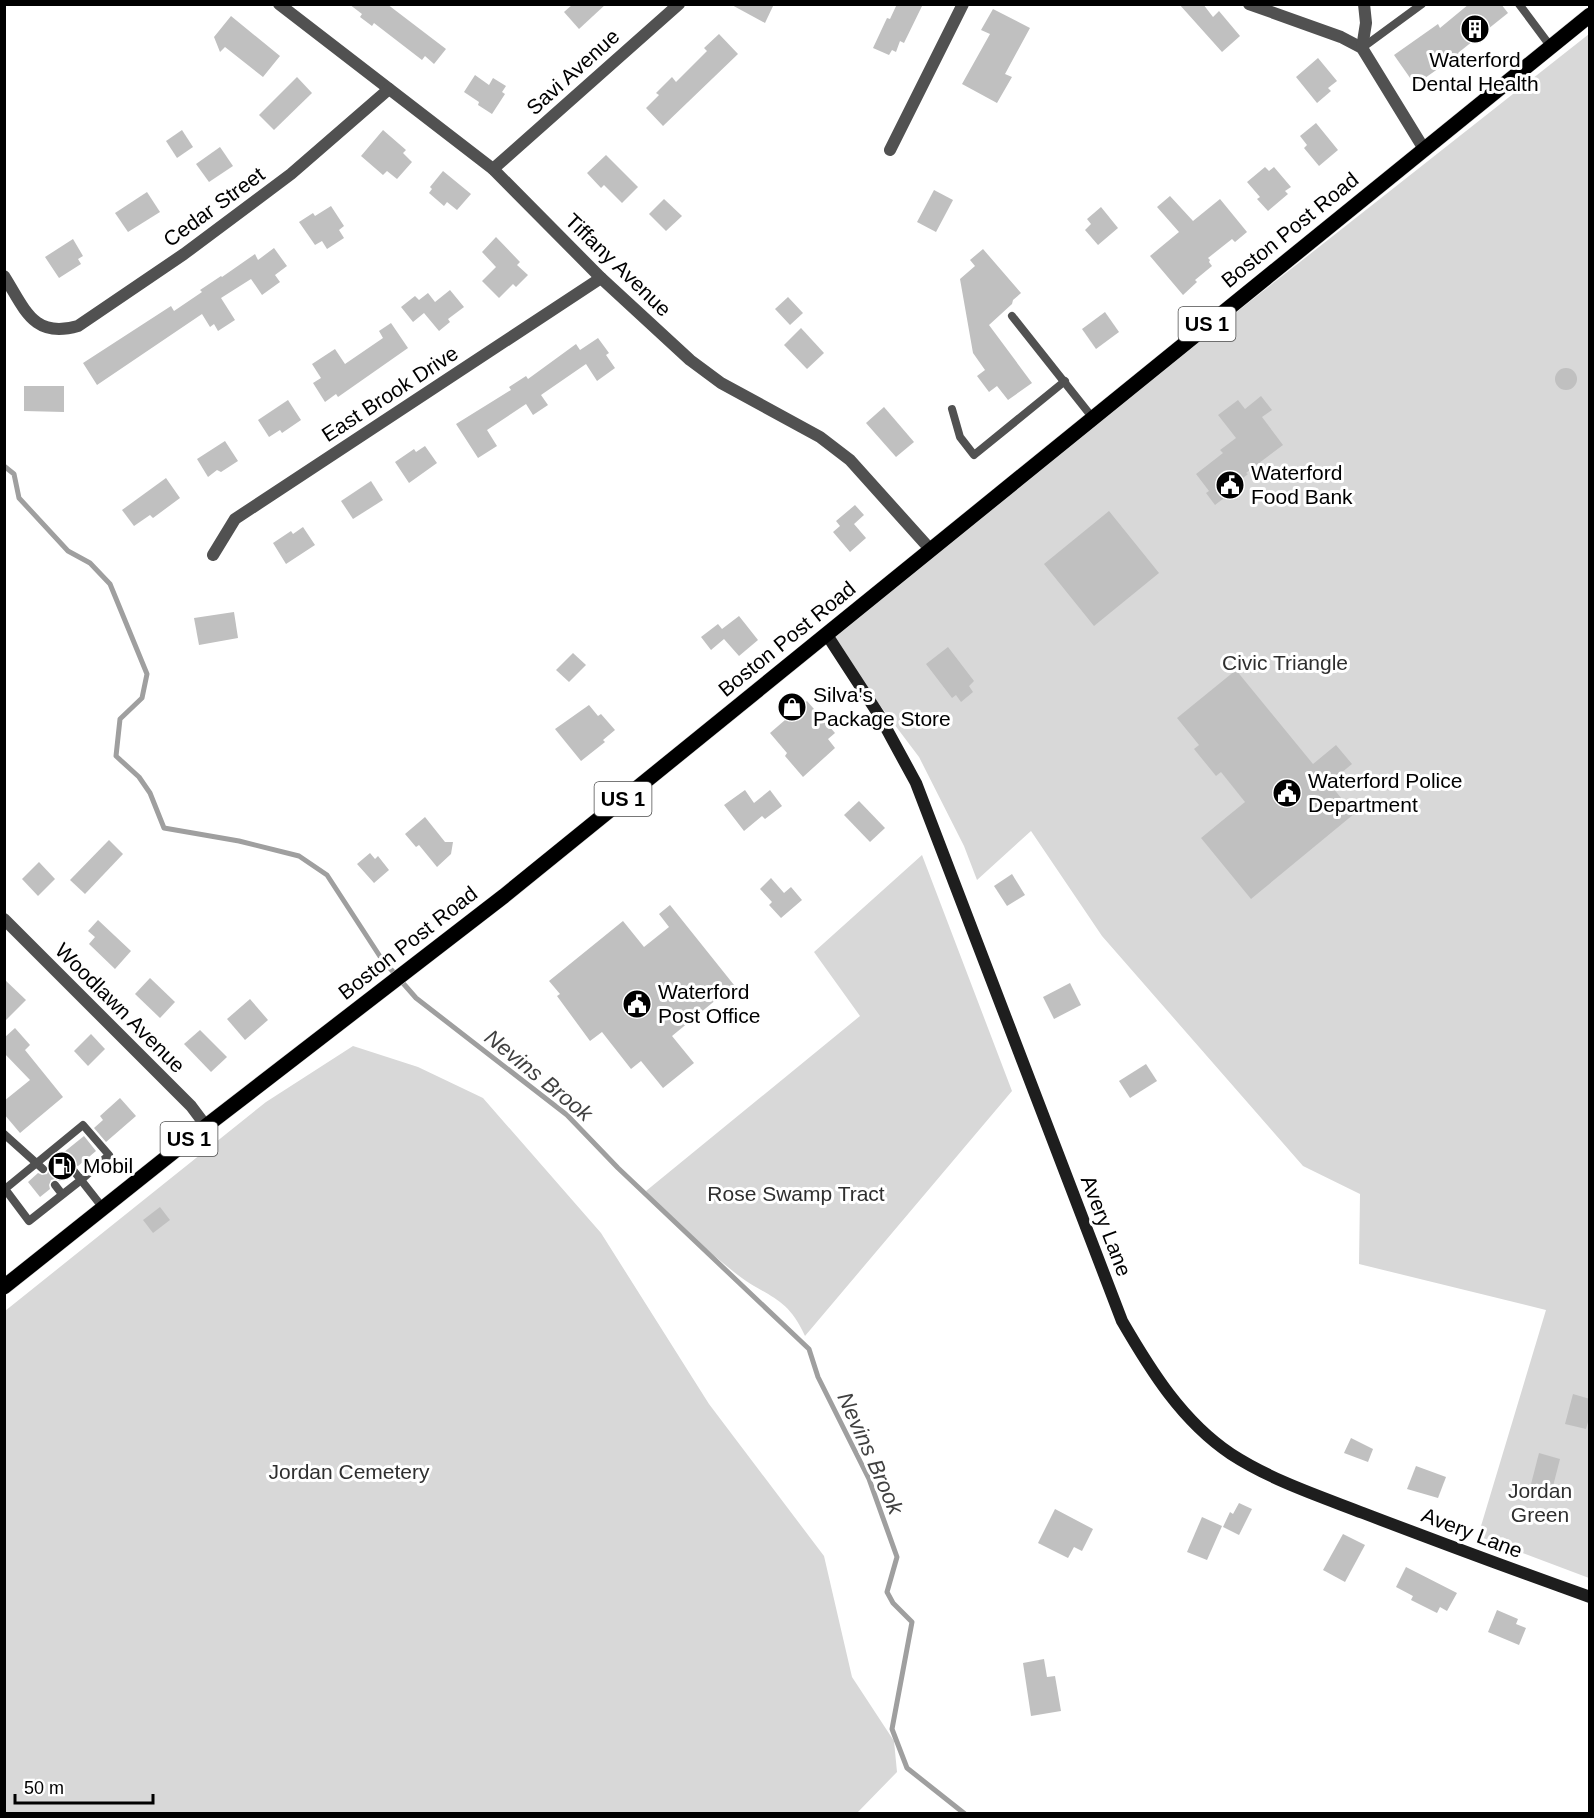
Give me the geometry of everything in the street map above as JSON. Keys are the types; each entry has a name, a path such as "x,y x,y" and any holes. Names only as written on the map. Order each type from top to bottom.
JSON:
{"main road":[{"name":"Boston Post Road","path":"6,1284 375,994 504,896 1590,15"}],"street":[{"name":"Tiffany Avenue","path":"279,4 493,169 601,278 690,360 721,382 820,436 850,460 930,549"},
{"name":"Savi Avenue","path":"493,169 679,4"},
{"path":"890,150 963,4"},
{"path":"1250,4 1341,37 1362,48 1424,148"},
{"path":"1362,48 1366,23 1364,4"},
{"name":"Cedar Street","path":"4,276 27,312 37,322 48,329 62,330 78,326 184,254 291,174 389,89"},
{"name":"East Brook Drive","path":"213,555 235,519 601,278"},
{"name":"Avery Lane","path":"826,635 879,715 916,783 1122,1321 1152,1373 1186,1416 1230,1454 1286,1483 1474,1556 1590,1597"},
{"name":"Woodlawn Avenue","path":"4,919 191,1106 206,1126"}],"lane":[{"path":"1362,48 1422,4"},
{"path":"1519,4 1551,46"},
{"path":"1012,316 1092,417"},
{"path":"952,409 960,437 974,455 1065,381"},
{"path":"83,1125 109,1155 29,1221 5,1189 40,1166 83,1125"},
{"path":"4,1134 40,1166"},
{"path":"73,1170 103,1208"},
{"path":"55,1185 62,1194"}],"green space":[{"name":"Civic Triangle","path":"1589,34 1589,1578 1478,1536 1546,1310 1359,1264 1360,1194 1303,1166 1102,936 1031,831 977,880 964,846 919,757 827,635"},
{"name":"Rose Swamp Tract","path":"922,855 1012,1091 805,1336 798,1322 783,1304 724,1264 653,1201 646,1191 860,1016 814,952"},
{"name":"Jordan Cemetery","path":"353,1046 418,1067 483,1098 601,1233 709,1404 824,1556 852,1677 894,1741 897,1772 857,1813 5,1814 5,1311 266,1102"}],"building":[{"path":"349,4 387,4 446,49 434,64 425,56 422,60 374,23 372,26 360,17 362,14"},
{"path":"573,4 606,4 579,29 564,12"},
{"path":"730,4 774,4 765,23"},
{"path":"897,4 923,4 904,43 900,41 896,52 892,50 889,55 873,48 887,18 890,19"},
{"path":"1179,4 1203,4 1213,17 1219,11 1240,36 1222,52"},
{"path":"1469,4 1501,4 1508,13 1459,54 1415,85 1394,55 1438,24 1440,28"},
{"path":"993,9 1030,28 1005,74 1012,77 997,103 962,84 990,34 981,30"},
{"path":"231,16 280,56 263,77 225,47 220,52 214,37"},
{"path":"719,34 738,54 663,126 646,108 659,95 656,93 672,77 676,82 707,51 704,48"},
{"path":"1318,58 1337,81 1328,88 1331,91 1317,103 1296,77"},
{"path":"475,75 489,85 493,78 506,86 502,92 505,94 492,114 464,92"},
{"path":"297,77 312,93 274,130 259,115"},
{"path":"1316,123 1338,150 1319,166 1304,148 1307,145 1300,136"},
{"path":"182,130 193,147 177,158 166,141"},
{"path":"383,130 406,150 403,153 412,162 397,179 387,171 383,175 361,156"},
{"path":"220,147 233,166 209,182 196,164"},
{"path":"606,155 638,187 622,203 604,185 601,188 587,173"},
{"path":"1265,167 1269,171 1274,167 1291,187 1285,191 1288,194 1268,211 1257,199 1260,197 1247,182"},
{"path":"443,171 471,194 457,210 447,202 444,206 429,193 432,189 430,187"},
{"path":"934,190 953,200 936,232 917,222"},
{"path":"147,192 160,212 128,232 115,213"},
{"path":"1170,196 1193,221 1220,199 1247,232 1235,242 1232,239 1208,258 1212,266 1195,280 1197,282 1183,295 1150,256 1179,232 1157,207"},
{"path":"664,199 682,216 666,231 649,214"},
{"path":"331,206 344,226 339,230 344,238 327,249 322,241 315,245 299,222"},
{"path":"1101,207 1118,228 1098,245 1085,230 1091,224 1087,219"},
{"path":"496,237 520,262 517,265 528,275 516,287 513,284 499,298 482,281 496,267 482,252"},
{"path":"73,239 83,256 78,259 81,264 59,278 45,257"},
{"path":"274,248 287,266 275,275 280,282 262,295 251,279 221,298 235,320 218,331 214,324 210,327 202,314 97,385 83,363 171,306 174,311 202,292 200,290 255,254 258,260"},
{"path":"983,249 1021,293 989,325 1032,383 1008,400 997,386 989,392 977,376 985,370 973,353 960,279 975,266 970,260"},
{"path":"450,290 464,307 448,319 450,322 439,331 424,313 413,322 401,307 415,296 419,300 428,293 435,302"},
{"path":"788,297 803,313 790,325 775,309"},
{"path":"1105,312 1119,332 1096,349 1082,329"},
{"path":"391,323 408,348 338,397 336,394 325,402 313,383 321,378 312,364 335,349 345,364 383,338 379,331"},
{"path":"801,328 824,353 807,369 784,345"},
{"path":"598,338 609,353 606,355 615,368 597,381 586,364 541,395 548,405 533,415 526,404 487,430 497,446 478,458 456,424 511,390 509,387 526,376 528,379 576,344 580,350"},
{"path":"1566,368 1574,371 1577,379 1574,387 1566,390 1558,387 1555,379 1558,371"},
{"path":"24,386 64,386 64,412 24,411"},
{"path":"1261,396 1272,410 1262,417 1283,445 1246,473 1248,474 1243,478 1245,482 1215,505 1206,493 1209,491 1196,474 1223,453 1220,450 1236,438 1218,415 1238,400 1245,409"},
{"path":"288,400 301,420 282,433 280,430 269,437 258,420"},
{"path":"884,407 914,442 896,457 866,423"},
{"path":"225,441 238,461 221,472 217,470 208,477 197,459"},
{"path":"425,446 437,463 409,483 395,462 414,449 416,452"},
{"path":"166,478 180,498 153,518 150,515 134,526 122,510"},
{"path":"371,481 383,500 353,519 341,501"},
{"path":"855,505 864,515 854,524 866,538 850,552 833,532 840,526 836,521"},
{"path":"1109,511 1159,573 1094,626 1044,564"},
{"path":"303,527 315,545 286,564 273,543 291,531 293,534"},
{"path":"234,612 238,638 199,645 194,618"},
{"path":"739,616 758,640 739,656 724,639 711,650 701,637 718,624 722,629"},
{"path":"948,647 974,681 969,686 973,692 961,702 956,695 952,698 926,664"},
{"path":"573,653 586,665 569,682 556,670"},
{"name":"Waterford Police Department","path":"1236,670 1313,764 1336,745 1352,764 1329,783 1354,814 1251,899 1201,838 1245,802 1221,772 1216,776 1194,749 1199,745 1177,718"},
{"path":"807,701 835,733 828,739 835,748 803,777 785,756 787,753 770,733"},
{"path":"589,705 598,716 601,714 615,730 603,740 605,742 581,761 555,729"},
{"path":"745,790 754,803 770,790 782,806 765,819 762,816 744,831 724,805"},
{"path":"859,801 885,828 870,842 844,815"},
{"path":"425,817 445,842 453,842 451,854 437,867 419,845 416,847 405,834"},
{"path":"109,840 123,854 85,894 70,880"},
{"path":"370,853 375,859 378,856 389,870 374,883 357,864"},
{"path":"39,862 55,879 38,896 22,879"},
{"path":"1012,874 1025,895 1007,906 994,886"},
{"path":"771,878 784,893 791,887 802,900 781,918 769,905 772,902 760,889"},
{"name":"Waterford Post Office","path":"670,905 734,985 672,1036 694,1063 663,1088 641,1061 631,1069 602,1032 590,1041 557,996 560,994 549,981 623,921 644,947 669,927 659,914"},
{"path":"98,920 131,951 115,969 89,944 95,937 88,931"},
{"path":"150,978 175,1002 160,1018 135,994"},
{"path":"4,979 26,1000 4,1022"},
{"path":"1070,983 1081,1005 1054,1019 1043,997"},
{"path":"250,999 268,1020 245,1040 227,1019"},
{"path":"15,1028 30,1045 25,1050 63,1097 20,1133 4,1114 4,1101 30,1080 4,1053 4,1038"},
{"path":"200,1030 227,1057 211,1072 184,1044"},
{"path":"91,1034 105,1049 88,1066 74,1051"},
{"path":"1146,1064 1157,1081 1130,1098 1119,1081"},
{"path":"120,1098 136,1116 106,1142 94,1128 103,1120 100,1116"},
{"path":"84,1136 96,1151 78,1166 69,1165 68,1174 60,1181 51,1180 50,1189 40,1197 28,1182 38,1173 47,1174 48,1165"},
{"path":"160,1207 170,1220 153,1233 143,1220"},
{"path":"1573,1394 1590,1399 1590,1415 1586,1429 1565,1424"},
{"path":"1351,1438 1373,1449 1368,1462 1344,1453"},
{"path":"1539,1453 1560,1459 1551,1494 1530,1488"},
{"path":"1416,1466 1446,1477 1438,1498 1407,1489"},
{"path":"1239,1503 1252,1509 1239,1535 1223,1527 1230,1512 1233,1514"},
{"path":"1055,1509 1093,1529 1082,1551 1074,1547 1068,1558 1038,1543"},
{"path":"1202,1517 1222,1526 1207,1560 1187,1552"},
{"path":"1343,1534 1365,1545 1345,1582 1323,1570"},
{"path":"1406,1567 1457,1593 1447,1611 1440,1607 1437,1613 1411,1600 1413,1596 1396,1587"},
{"path":"1497,1610 1518,1619 1516,1624 1526,1628 1519,1645 1488,1632"},
{"path":"1044,1659 1047,1677 1055,1676 1061,1711 1031,1716 1023,1663"}],"waterway":[{"name":"Nevins Brook","path":"4,466 14,474 19,498 68,551 90,563 110,584 147,674 142,698 120,719 116,756 139,777 150,793 164,828 239,841 299,856 327,875 381,958 416,998 567,1115 618,1168 809,1349 818,1377 869,1479 897,1557 887,1592 893,1603 912,1622 892,1729 907,1768 965,1814"}],"place":[{"name":"Waterford Dental Health","path":"1475,29"},
{"name":"Waterford Food Bank","path":"1230,485"},
{"name":"Silva's Package Store","path":"792,707"},
{"name":"Waterford Police Department","path":"1287,793"},
{"name":"Waterford Post Office","path":"637,1004"},
{"name":"Mobil","path":"62,1166"}],"park label":[{"name":"Jordan Green","path":"1540,1503"}]}
